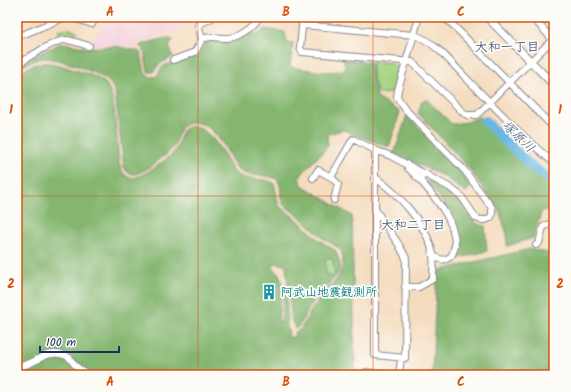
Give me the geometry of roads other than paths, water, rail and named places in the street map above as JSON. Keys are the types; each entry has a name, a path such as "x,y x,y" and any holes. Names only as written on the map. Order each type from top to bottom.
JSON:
{"street":[{"path":"17,33 22,34 63,18 73,18 92,24 96,17"},
{"path":"173,60 195,52 202,39 198,25 213,17"},
{"path":"303,17 300,48 303,52 406,60 412,62 465,114 477,115 553,40 532,17"},
{"path":"331,177 353,139 426,174 449,187 461,196 479,220 486,220 492,215 492,208 465,171 406,110 397,97 419,17"},
{"path":"442,17 450,22 554,128"},
{"path":"487,17 554,85"},
{"path":"202,39 213,36 224,38 233,37 254,26 259,19"},
{"path":"302,25 414,35 426,40 433,45 528,142 554,163"},
{"path":"17,65 38,52 61,41 69,41 88,46"},
{"path":"375,150 376,178 375,210 375,355 405,358 406,258 375,210"},
{"path":"400,161 413,172 434,196 447,216 455,235 454,249 448,262 433,256"},
{"path":"313,178 318,170 331,177 338,184 334,200"},
{"path":"421,181 422,176 426,174"},
{"path":"376,178 388,186 409,208 427,237 433,256 433,279 419,287 405,287"},
{"path":"536,245 539,243 543,227 554,222"},
{"path":"17,366 28,364 47,354 61,355 71,359 77,366 88,374"},
{"path":"399,375 401,358"},
{"path":"366,375 366,372 387,375"}],"waterway":[{"name":"塚原川","path":"485,121 527,162 554,183"}],"place":[{"name":"阿武山地震観測所","path":"269,292"}],"district":[{"name":"大和一丁目","path":"507,46"},
{"name":"大和二丁目","path":"413,224"}]}
